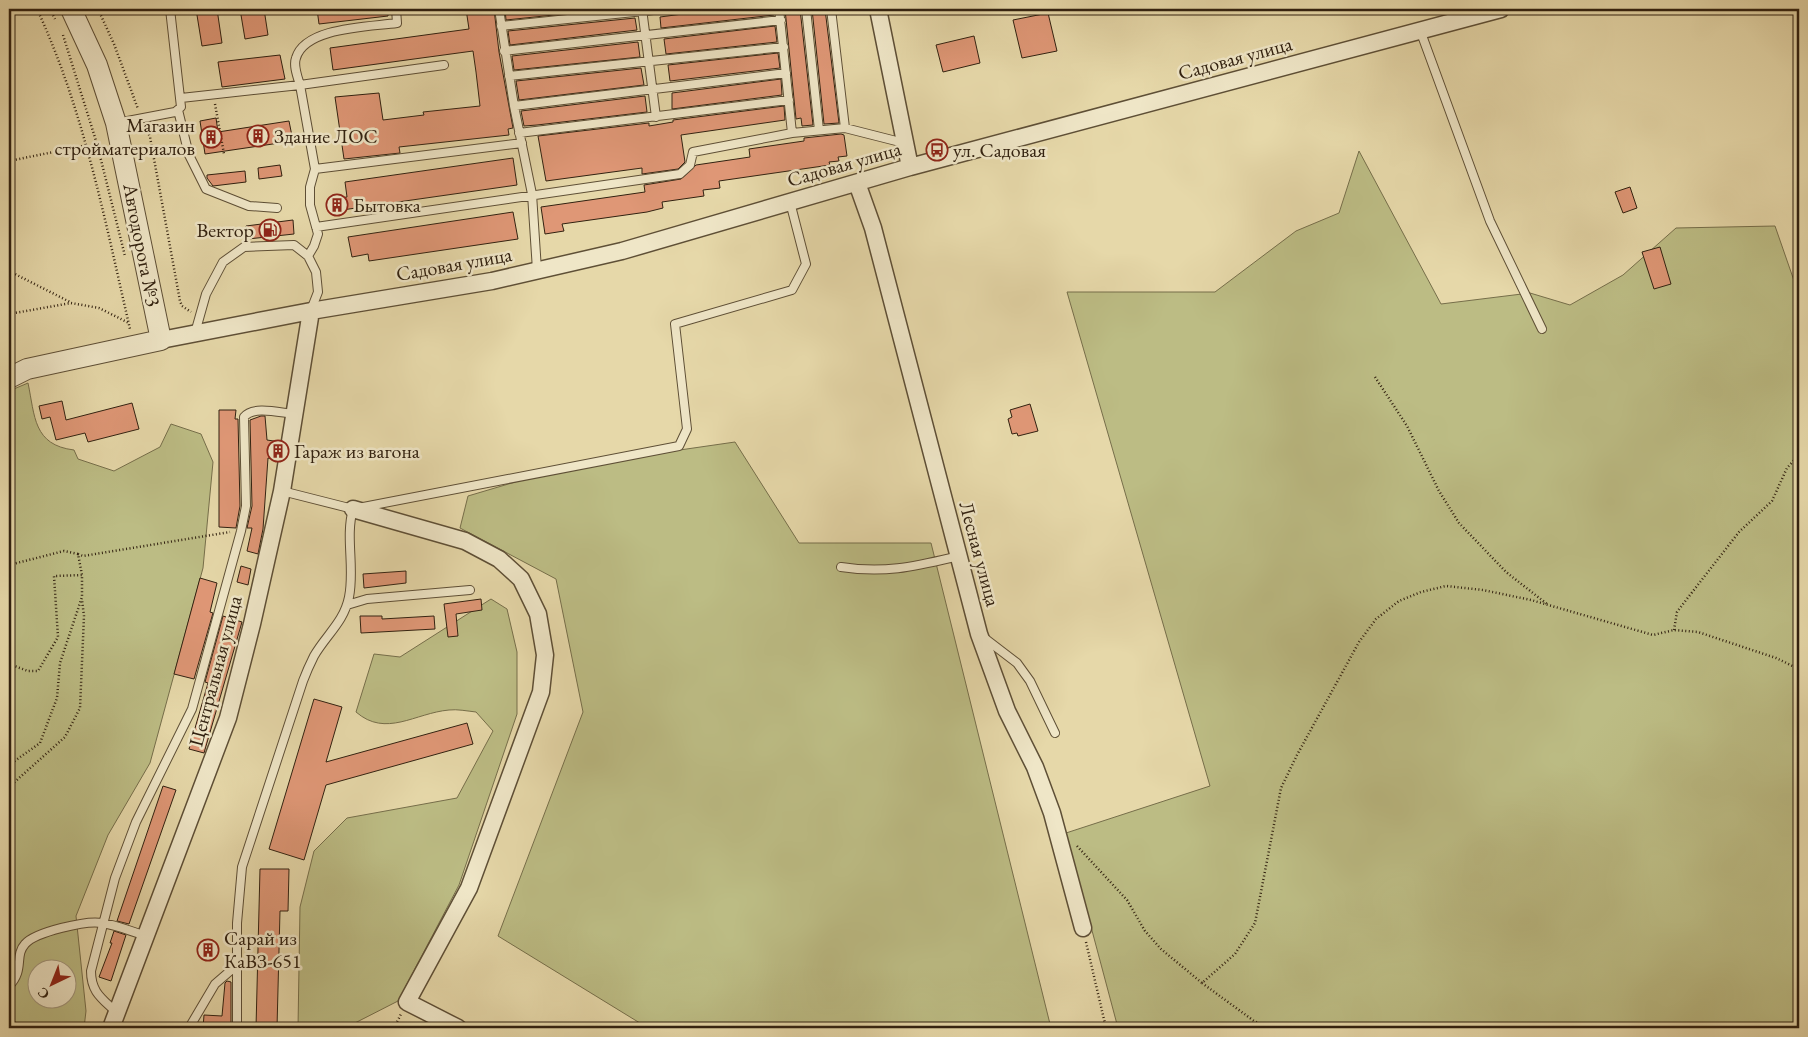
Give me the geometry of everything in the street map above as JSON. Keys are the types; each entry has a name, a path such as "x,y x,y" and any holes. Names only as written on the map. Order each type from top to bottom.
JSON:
{"street":[{"name":"Автодорога №3","path":"71,9 97,65 116,123 162,340"},
{"path":"878,9 910,167"},
{"name":"Садовая улица","path":"162,340 311,311 492,281 622,251 910,167 1501,9"},
{"name":"Лесная улица","path":"857,183 873,228 979,634 1007,711 1035,767 1057,828 1083,928"},
{"name":"Центральная улица","path":"114,1021 228,718 252,624 282,491 311,311"},
{"path":"9,378 27,369 162,340"},
{"path":"353,509 465,541 499,559 520,578 538,614 544,655 542,692 470,888 407,1002 458,1028"}],"lane":[{"path":"116,123 181,108 170,9"},
{"path":"308,256 318,234 310,205 310,187 315,169 295,61 301,46 318,35 397,22 396,9"},
{"path":"499,9 504,51 532,194 537,270"},
{"path":"501,26 663,9"},
{"path":"779,9 792,133"},
{"path":"806,9 819,130"},
{"path":"831,9 845,128"},
{"path":"642,10 656,117"},
{"path":"504,51 781,20"},
{"path":"1420,30 1490,221 1542,329"},
{"path":"509,76 784,47"},
{"path":"181,98 300,85 444,65"},
{"path":"514,106 786,73"},
{"path":"519,132 789,100"},
{"path":"178,110 189,155 206,189 248,206 277,208"},
{"path":"316,227 532,194 680,174 690,165 693,152 792,133 845,128 904,143"},
{"path":"315,169 522,143"},
{"path":"282,491 353,509 679,446 687,429 674,324 792,290 806,264 790,202"},
{"path":"195,333 206,294 223,262 244,247 294,245 308,256 316,272 318,292 311,311"},
{"path":"114,1021 91,984 91,971 114,878 136,822 192,710 242,531 246,506 244,417 247,413 254,411 294,414"},
{"path":"237,1028 237,923 242,867 303,681 314,656 338,626 347,605 351,553 349,522 353,509"},
{"path":"841,567 869,571 908,567 959,556"},
{"path":"347,605 367,600 470,590"},
{"path":"979,634 1016,663 1030,681 1055,733"},
{"path":"9,986 19,972 21,950 30,940 53,931 102,922 147,936"},
{"path":"189,1028 215,984 237,965"}],"path":[{"path":"37,9 51,40 88,144 129,323 131,346"},
{"path":"50,9 58,25"},
{"path":"98,9 114,44 141,118 150,137 180,301 186,309 200,316"},
{"path":"63,33 97,144 125,258"},
{"path":"213,95 224,154"},
{"path":"9,161 88,144"},
{"path":"9,271 71,303 98,308 129,323"},
{"path":"9,314 71,303"},
{"path":"1374,378 1407,426 1439,492 1459,523 1506,572 1548,605"},
{"path":"1674,630 1677,612 1682,604 1739,532 1772,501 1787,468 1799,455"},
{"path":"9,565 64,551 83,556 242,531"},
{"path":"9,786 65,737 80,708 84,616 82,575 78,554"},
{"path":"9,664 28,671 38,670 58,637 54,576 82,575"},
{"path":"1202,983 1235,954 1255,923 1281,788 1359,642 1376,619 1399,601 1421,592 1446,586 1483,590 1548,605 1653,635 1674,630 1698,632 1776,658 1799,669"},
{"path":"9,765 40,743 57,698 60,663 82,598"},
{"path":"1057,828 1096,864 1127,900 1145,932 1161,949 1202,983 1254,1021 1269,1028"},
{"path":"1083,928 1106,1028"}],"green space":[{"path":"1359,151 1441,304 1530,293 1570,305 1623,275 1676,228 1775,226 1799,295 1799,1028 1118,1028 1066,833 1210,786 1067,292 1215,292 1296,231 1339,213"},
{"path":"28,383 35,417 43,435 50,442 74,450 78,459 114,471 160,447 171,424 201,434 213,462 203,568 150,763 108,835 76,916 86,1011 84,1028 25,1028 9,1018 9,391"},
{"path":"735,442 799,543 931,543 1051,1028 648,1028 498,936 583,712 556,579 460,528 468,496 569,466"},
{"path":"491,599 507,609 517,652 517,714 459,885 398,1001 353,1024 351,1028 298,1028 300,907 314,851 347,818 457,798 493,731 476,712 459,710 436,712 390,724 367,720 356,712 374,654 400,657"}],"building":[{"path":"196,9 217,9 222,43 202,46"},
{"path":"240,9 264,9 268,35 245,39"},
{"path":"317,9 388,9 388,16 319,24"},
{"path":"466,9 494,9 499,52 513,128 508,129 509,135 399,147 400,153 344,159 335,97 379,93 383,120 424,115 423,112 480,106 476,72 473,51 333,70 330,48 469,29"},
{"path":"505,9 611,9 506,20"},
{"path":"720,9 773,9 774,15 661,28 660,17"},
{"path":"785,9 800,9 813,125 802,126 801,118 796,119"},
{"path":"812,9 825,9 839,123 824,124"},
{"path":"1048,13 1057,51 1022,58 1013,20"},
{"path":"635,18 637,30 510,45 508,31"},
{"path":"775,26 777,42 666,54 664,39"},
{"path":"974,36 980,63 943,72 936,45"},
{"path":"638,42 640,57 514,70 512,56"},
{"path":"778,53 780,68 670,81 668,65"},
{"path":"280,55 285,79 222,87 218,62"},
{"path":"641,68 644,85 519,100 516,81"},
{"path":"781,79 782,95 672,109 672,93"},
{"path":"645,96 647,112 524,126 521,111"},
{"path":"784,106 785,120 681,135 685,162 678,169 642,174 642,168 546,181 538,136 649,123 649,126 673,122 673,120"},
{"name":"Здание ЛОС","path":"216,118 218,132 289,121 293,141 205,154 200,121"},
{"path":"844,135 847,156 838,157 839,161 829,162 830,165 719,181 720,188 703,190 704,196 662,202 663,208 647,212 562,224 564,231 545,234 541,207 645,192 644,185 681,179 696,165 750,157 749,149 804,141 804,138"},
{"path":"513,158 517,185 335,211 333,199 347,197 345,182"},
{"path":"280,165 282,176 259,179 258,168"},
{"path":"245,171 246,182 213,186 207,178 207,175"},
{"path":"1630,187 1637,208 1623,213 1615,192"},
{"path":"513,212 518,239 369,261 368,254 352,257 348,237"},
{"name":"Вектор","path":"293,220 294,234 248,239 246,226"},
{"path":"1660,247 1671,284 1654,289 1642,252"},
{"path":"62,401 66,420 132,403 139,429 88,442 85,433 56,440 50,417 42,419 39,406"},
{"path":"1030,404 1038,431 1018,436 1017,433 1012,434 1008,419 1012,417 1010,410"},
{"path":"219,410 236,410 235,419 238,419 240,506 236,528 219,527"},
{"path":"265,416 267,440 280,442 277,460 268,458 263,529 258,554 247,551 252,528 247,528 252,506 250,420"},
{"path":"241,566 251,569 248,585 237,582"},
{"path":"406,571 406,583 364,588 363,574"},
{"path":"200,578 217,583 210,612 213,613 194,679 174,674"},
{"path":"481,599 482,610 456,614 458,636 448,637 444,604"},
{"path":"223,616 242,622 204,753 189,749 208,683 205,682"},
{"path":"360,616 382,616 382,619 434,616 435,629 361,633"},
{"path":"314,699 342,707 326,762 467,723 473,744 326,785 304,860 269,849"},
{"path":"163,786 176,790 129,924 117,921"},
{"path":"260,869 289,869 288,911 280,911 277,1028 256,1028"},
{"path":"114,931 126,935 111,981 99,977 112,943 110,943"},
{"path":"227,981 231,982 231,1028 203,1028 204,1015 222,1016 225,983"}],"place":[{"name":"Здание ЛОС","path":"258,136"},
{"name":"Магазин стройматериалов","path":"211,137"},
{"name":"ул. Садовая","path":"937,150"},
{"name":"Бытовка","path":"337,205"},
{"name":"Вектор","path":"270,230"},
{"name":"Гараж из вагона","path":"278,451"},
{"name":"Сарай из КаВЗ-651","path":"208,950"}]}
